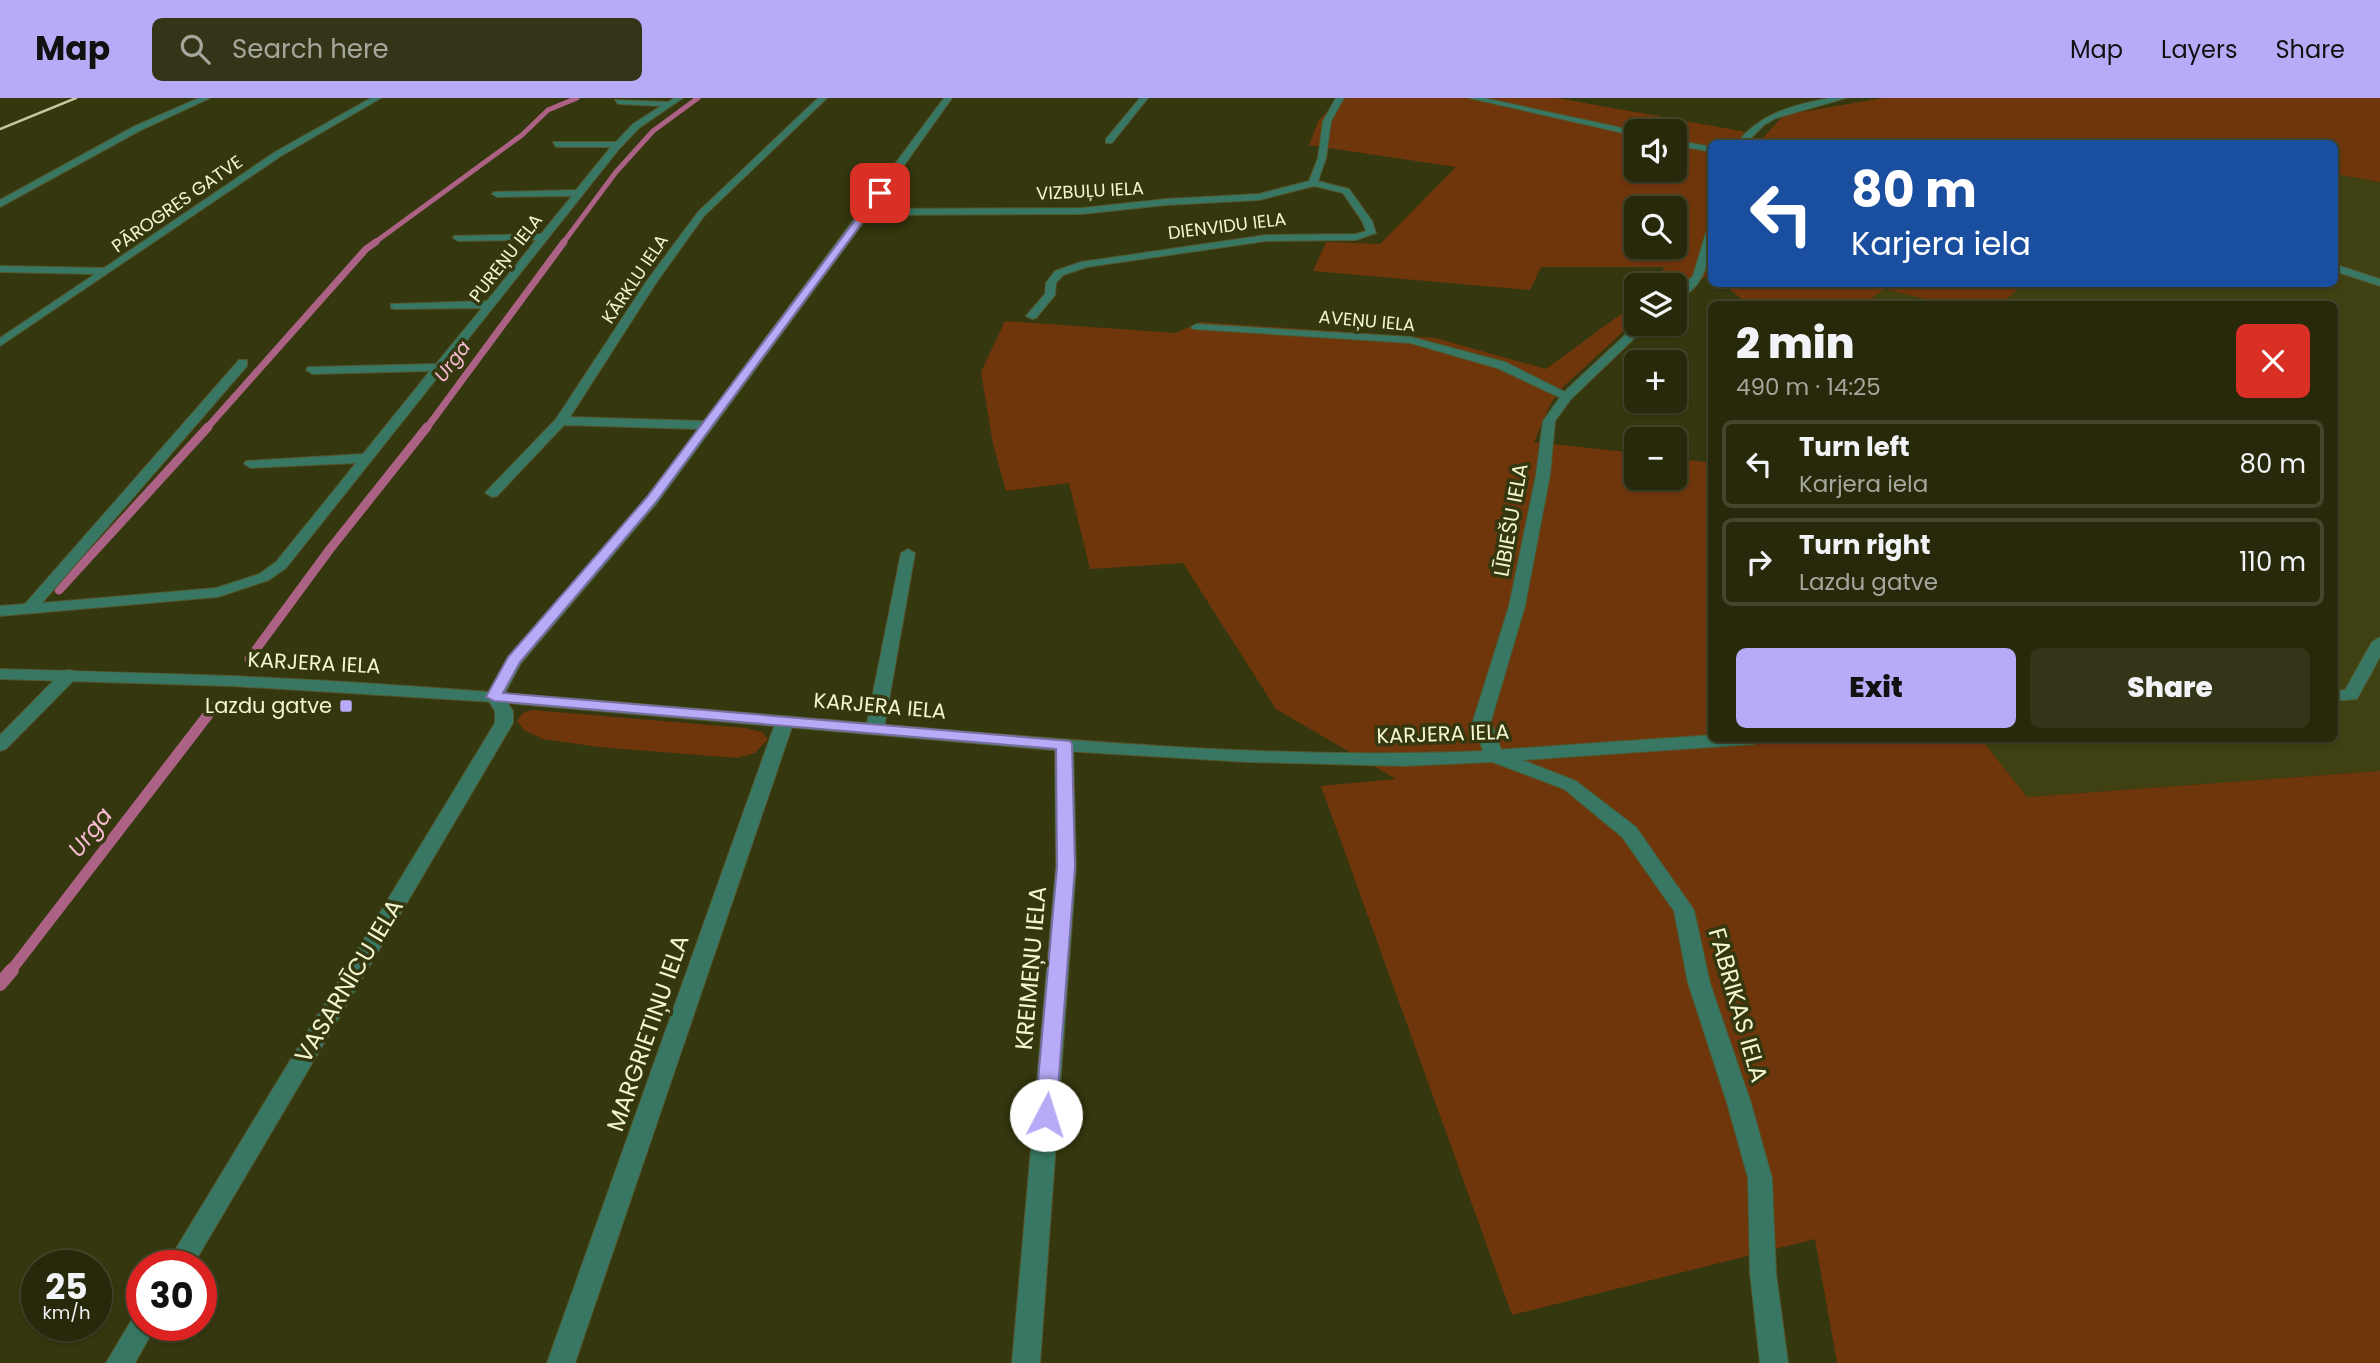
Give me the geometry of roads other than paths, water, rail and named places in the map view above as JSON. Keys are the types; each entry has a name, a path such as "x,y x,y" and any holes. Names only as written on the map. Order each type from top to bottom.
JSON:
{"street":[{"path":"0,204 138,128 206,98"},
{"name":"PĀROGRES GATVE","path":"0,343 278,154 377,98"},
{"name":"KĀRKLU IELA","path":"492,493 562,422 651,282 701,214 823,98"},
{"path":"494,697 514,661 652,500 866,212 947,98"},
{"path":"1109,141 1144,98"},
{"path":"1313,183 1322,158 1327,121 1340,98"},
{"path":"1473,98 1624,131"},
{"path":"1744,140 1765,119 1779,112 1842,98"},
{"path":"618,102 675,101"},
{"name":"PUREŅU IELA","path":"0,611 218,592 264,577 293,552 617,145 636,127 675,101"},
{"path":"1546,103 1548,114"},
{"path":"556,144 617,145"},
{"path":"1687,145 1708,148"},
{"name":"VIZBUĻU IELA","path":"866,212 941,209 1070,211 1163,202 1240,200 1281,194 1313,183"},
{"name":"DIENVIDU IELA","path":"1032,316 1050,295 1051,283 1059,273 1085,264 1266,238 1356,237 1371,233 1367,221 1346,191 1313,183"},
{"path":"497,194 580,193"},
{"path":"458,238 544,236"},
{"path":"1687,287 1698,277 1708,243"},
{"path":"2338,268 2380,283"},
{"path":"0,269 108,271"},
{"path":"395,306 492,304"},
{"name":"AVEŅU IELA","path":"1197,327 1410,340 1501,365 1567,396"},
{"name":"LĪBIEŠU IELA","path":"1494,756 1482,721 1517,606 1543,475 1549,421 1567,396 1630,336"},
{"path":"30,608 243,363"},
{"path":"312,370 441,367"},
{"path":"562,422 706,425"},
{"path":"251,464 368,458"},
{"path":"875,729 908,553"},
{"path":"2338,696 2351,695 2380,642"},
{"name":"KARJERA IELA","path":"0,674 69,675 494,697 1064,744 1333,760 1494,756 1708,741"},
{"path":"0,745 69,675"},
{"name":"VASARNĪCU IELA","path":"187,1250 504,723 504,711 494,697"},
{"name":"MARGRIETIŅU IELA","path":"561,1363 785,721"},
{"name":"KREIMEŅU IELA","path":"1026,1363 1066,867 1064,744"},
{"name":"FABRIKAS IELA","path":"1494,756 1570,785 1629,832 1684,910 1699,983 1739,1102 1760,1178 1763,1273 1774,1363"},
{"path":"120,1363 133,1341"}],"waterway":[{"path":"374,243 522,135 548,110 577,98"},
{"name":"Urga","path":"563,243 616,172 653,131 698,98"},
{"path":"206,429 366,249 376,242"},
{"name":"Urga","path":"426,429 564,242"},
{"path":"59,590 208,427"},
{"name":"Urga","path":"249,659 330,549 427,427"},
{"name":"Urga","path":"10,972 214,707"},
{"name":"Urga","path":"0,984 12,970"}],"railway":[{"path":"0,129 76,98"}],"place":[{"name":"Lazdu gatve","path":"346,706"}]}
